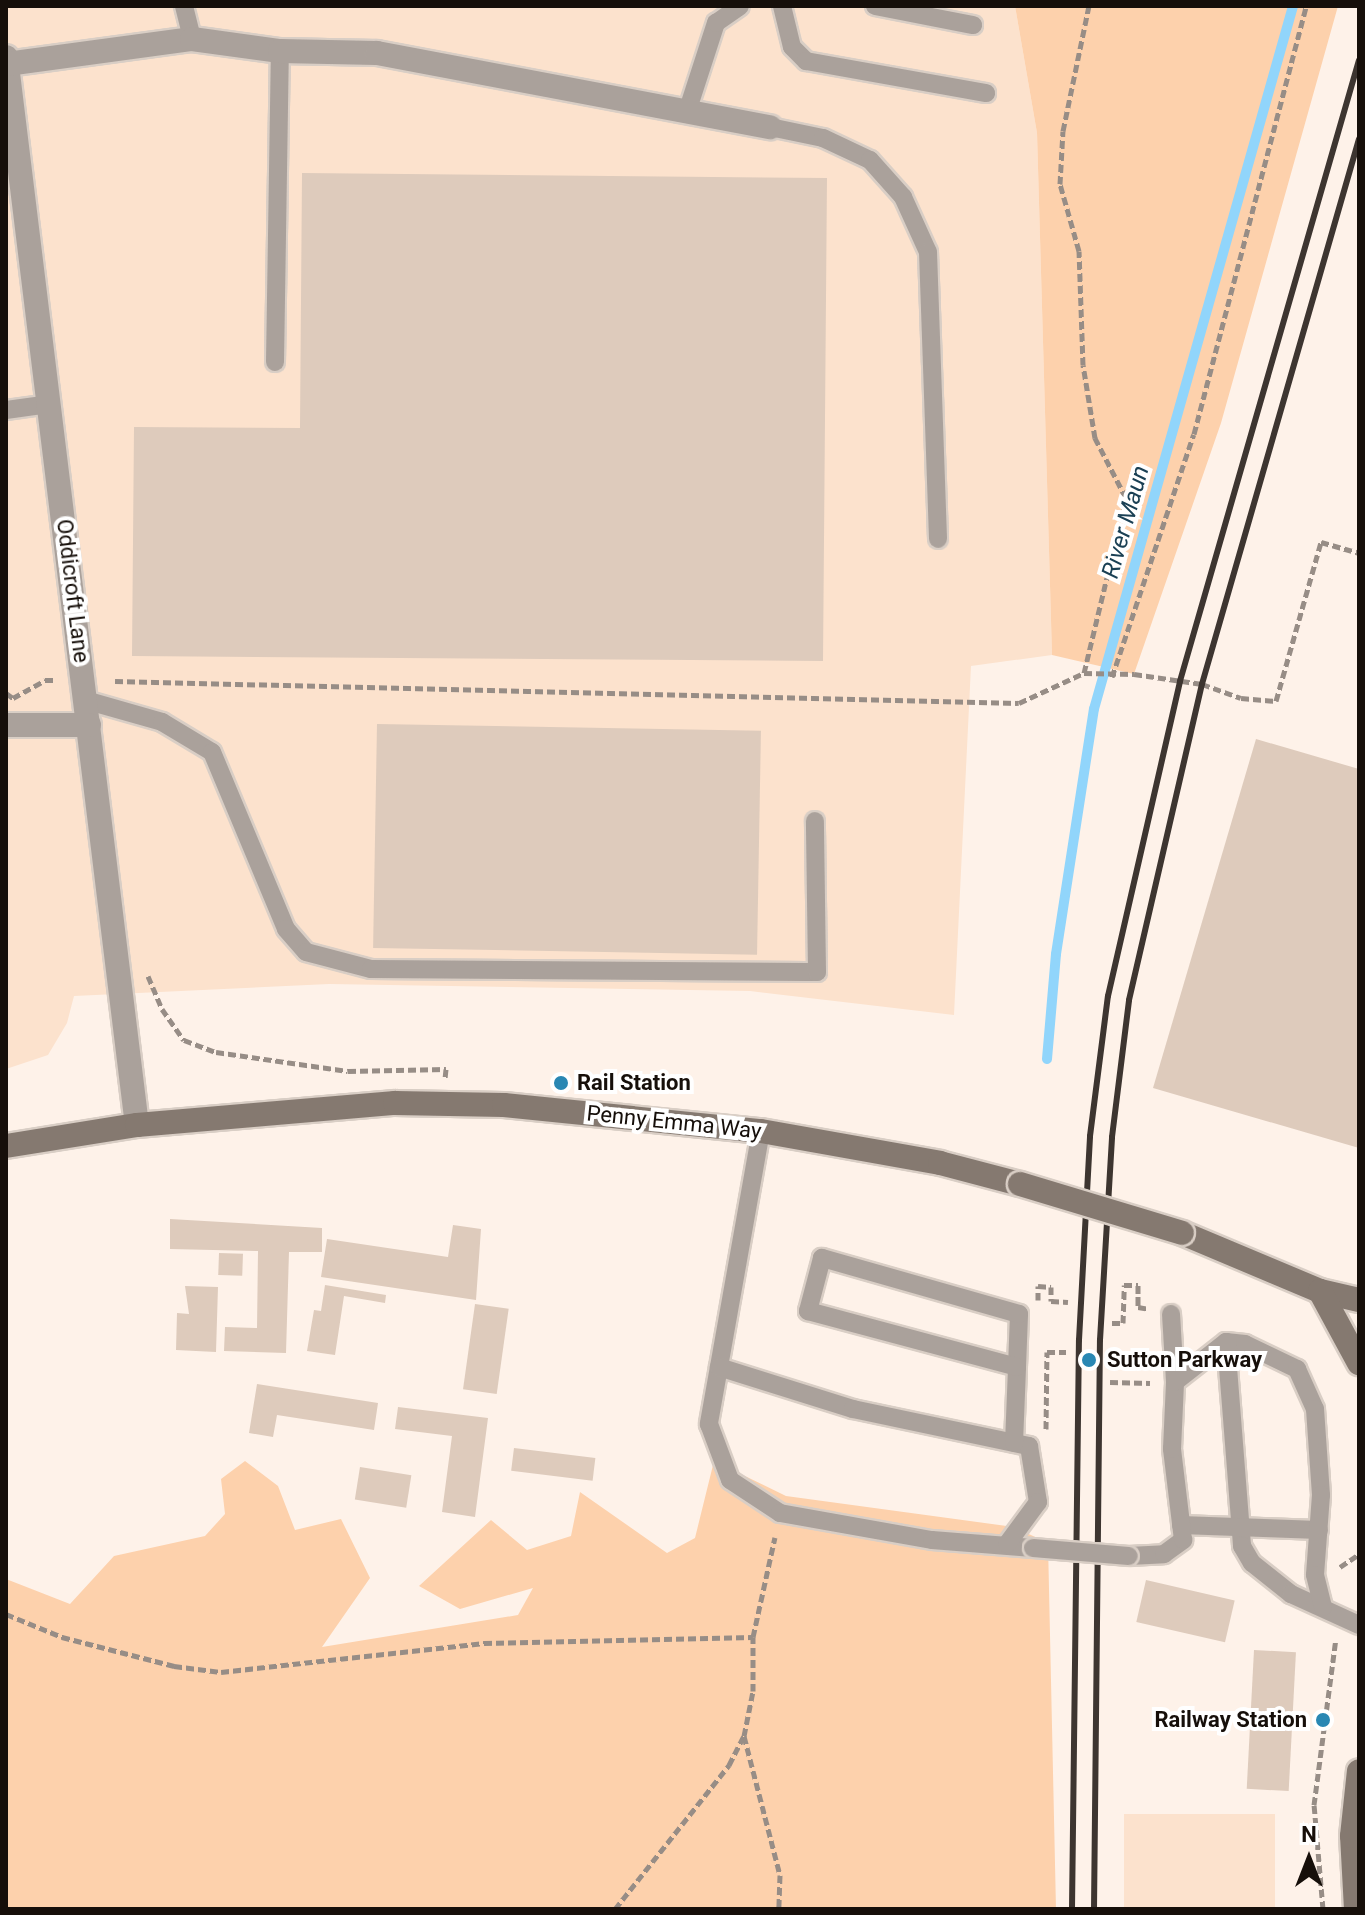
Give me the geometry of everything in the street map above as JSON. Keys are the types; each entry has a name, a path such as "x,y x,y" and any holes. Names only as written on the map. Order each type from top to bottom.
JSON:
{"main road":[{"name":"Penny Emma Way","path":"6,1146 137,1125 442,1103 761,1131 940,1163 1020,1184 1182,1233 1320,1291 1359,1300"},
{"path":"1359,1285 1320,1291 1359,1363"},
{"name":"Penny Emma Way","path":"1320,1291 1359,1324"},
{"path":"1356,1909 1352,1836 1359,1771"}],"street":[{"path":"7,61 192,39 280,51 377,53 770,127"},
{"name":"Oddicroft Lane","path":"7,61 137,1125"},
{"path":"6,725 89,725"}],"lane":[{"path":"184,6 192,39"},
{"path":"687,112 716,23 740,6"},
{"path":"782,6 792,47 806,61 986,93"},
{"path":"875,6 973,25"},
{"path":"275,362 280,51"},
{"path":"770,127 823,138 870,160 903,197 928,252 938,539"},
{"path":"6,410 49,404"},
{"path":"84,690 162,722 212,752 286,929 306,952 358,967 817,972 815,821"},
{"path":"761,1131 709,1424 730,1480 780,1513 932,1540 1129,1556 1176,1548 1183,1540 1172,1449 1175,1382 1171,1314"},
{"path":"1014,1443 1017,1367 1019,1314 822,1258 808,1311 1017,1367"},
{"path":"1175,1382 1226,1342 1245,1344 1297,1369 1315,1409 1319,1530 1315,1575 1325,1608"},
{"path":"1226,1342 1237,1526 1252,1563 1291,1594 1359,1625"},
{"path":"719,1367 853,1409 1029,1446 1038,1502 1007,1544"},
{"path":"1181,1525 1319,1530"}],"path":[{"path":"1087,674 1126,498 1095,438 1083,365 1079,251 1060,184 1063,131 1089,6"},
{"path":"1110,676 1194,434 1306,6"},
{"path":"6,693 13,698 45,680 84,690 1019,703 1087,674 1134,674 1202,684 1241,698 1276,701 1321,542 1359,553"},
{"path":"147,971 162,1009 184,1040 216,1052 302,1066 446,1069 442,1103"},
{"path":"1112,1323 1123,1323 1124,1285 1138,1285 1138,1307 1171,1314"},
{"path":"1038,1286 1051,1287 1051,1301 1068,1302"},
{"path":"1031,1459 1046,1460 1047,1352 1066,1352"},
{"path":"1110,1382 1146,1383"},
{"path":"615,1909 729,1765 744,1736 753,1691 753,1637 780,1513"},
{"path":"1323,1909 1314,1805 1337,1635 1325,1620 1325,1608 1333,1570 1359,1554"},
{"path":"6,1614 62,1637 174,1666 221,1672 484,1643 753,1637"},
{"path":"744,1736 780,1875 779,1909"}],"shaded area":[{"path":"6,6 1015,6 1037,133 1052,655 971,666 954,1015 750,991 329,984 74,996 67,1023 48,1055 6,1069"},
{"path":"1015,6 1338,6 1221,423 1134,674 1052,655 1037,133"},
{"path":"245,1461 278,1486 295,1530 341,1519 370,1578 322,1647 518,1615 533,1588 460,1609 419,1586 491,1520 527,1550 571,1536 580,1492 667,1553 695,1538 714,1461 786,1496 1014,1527 1048,1543 1056,1909 6,1909 6,1579 70,1604 114,1556 205,1536 225,1514 221,1479"},
{"path":"1124,1814 1275,1814 1275,1909 1124,1909"}],"building":[{"path":"302,173 827,178 823,661 132,656 134,427 300,428"},
{"path":"377,724 761,731 757,955 373,948"},
{"path":"1256,739 1359,769 1359,1148 1153,1088"},
{"path":"170,1219 322,1228 322,1252 289,1252 286,1353 224,1351 225,1327 257,1328 258,1251 170,1249"},
{"path":"453,1225 481,1229 476,1300 321,1277 327,1239 448,1257"},
{"path":"219,1253 243,1254 242,1276 218,1275"},
{"path":"325,1285 386,1295 385,1303 344,1296 335,1355 307,1351 314,1310 321,1311"},
{"path":"185,1286 218,1287 216,1352 176,1350 177,1313 189,1314"},
{"path":"475,1304 509,1309 497,1394 463,1389"},
{"path":"257,1384 378,1403 374,1430 277,1415 273,1437 249,1433"},
{"path":"398,1407 488,1418 475,1517 442,1512 452,1436 395,1429"},
{"path":"514,1448 595,1458 593,1481 511,1471"},
{"path":"360,1467 411,1475 406,1508 355,1500"},
{"path":"1146,1580 1235,1600 1225,1642 1136,1622"},
{"path":"1254,1650 1296,1652 1289,1791 1247,1789"}],"waterway":[{"name":"River Maun","path":"1047,1059 1056,954 1094,709 1293,6"}],"railway":[{"path":"1072,1909 1079,1340 1090,1136 1108,996 1180,681 1359,60"},
{"path":"1094,1909 1100,1340 1112,1137 1129,1000 1202,684 1359,139"}],"place":[{"name":"Rail Station","path":"561,1083"},
{"name":"Sutton Parkway","path":"1089,1360"},
{"name":"Railway Station","path":"1323,1720"}]}
